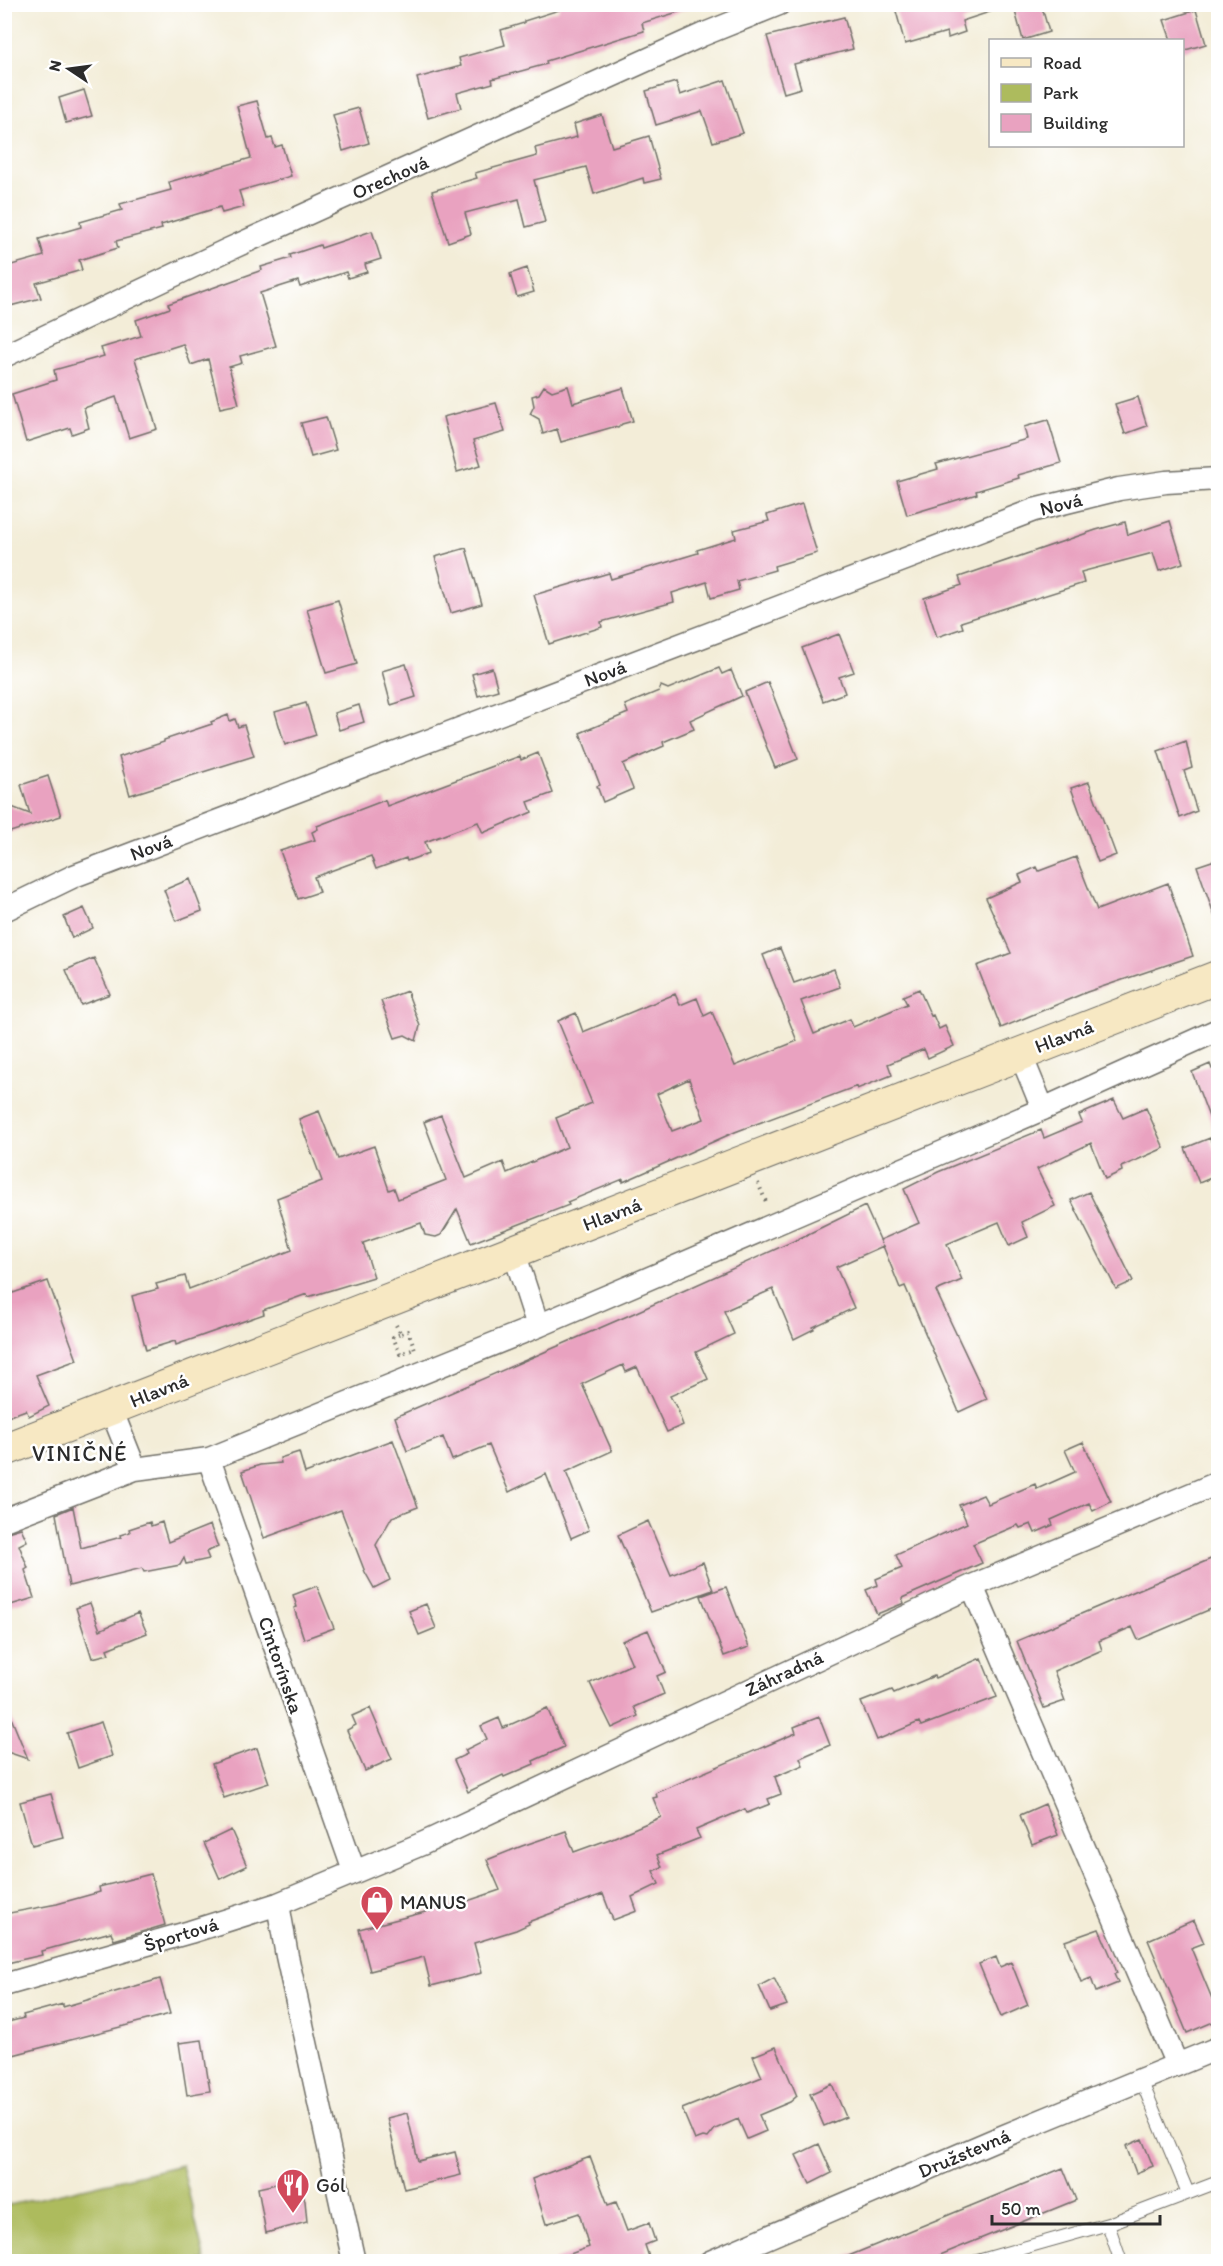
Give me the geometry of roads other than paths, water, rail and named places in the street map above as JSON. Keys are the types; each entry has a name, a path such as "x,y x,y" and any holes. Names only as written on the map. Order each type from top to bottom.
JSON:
{"main road":[{"name":"Hlavná","path":"4,1450 1218,977"}],"street":[{"name":"Orechová","path":"4,356 235,246 702,35 779,4"},
{"name":"Nová","path":"4,910 85,872 1034,510 1131,487 1218,479"},
{"path":"4,1520 135,1469 209,1459 538,1326 1043,1109 1218,1030"},
{"path":"1020,1053 1043,1109"},
{"path":"514,1252 538,1326"},
{"path":"111,1409 135,1469"},
{"name":"Cintorínska","path":"209,1459 354,1871"},
{"name":"Záhradná","path":"354,1871 424,1843 972,1586 1218,1483"},
{"path":"972,1586 1177,2065"},
{"name":"Športová","path":"4,1985 190,1932 278,1904 354,1871"},
{"path":"278,1904 286,1956 354,2262"},
{"name":"Družstevná","path":"710,2262 992,2141 1218,2048"}],"lane":[{"path":"1141,2080 1188,2193"},
{"path":"974,2262 1107,2224 1218,2182"},
{"path":"1107,2224 1121,2262"}],"place":[{"name":"MANUS","path":"377,1931"},
{"name":"Gól","path":"293,2214"}],"district":[{"name":"VINIČNÉ","path":"80,1453"}]}
